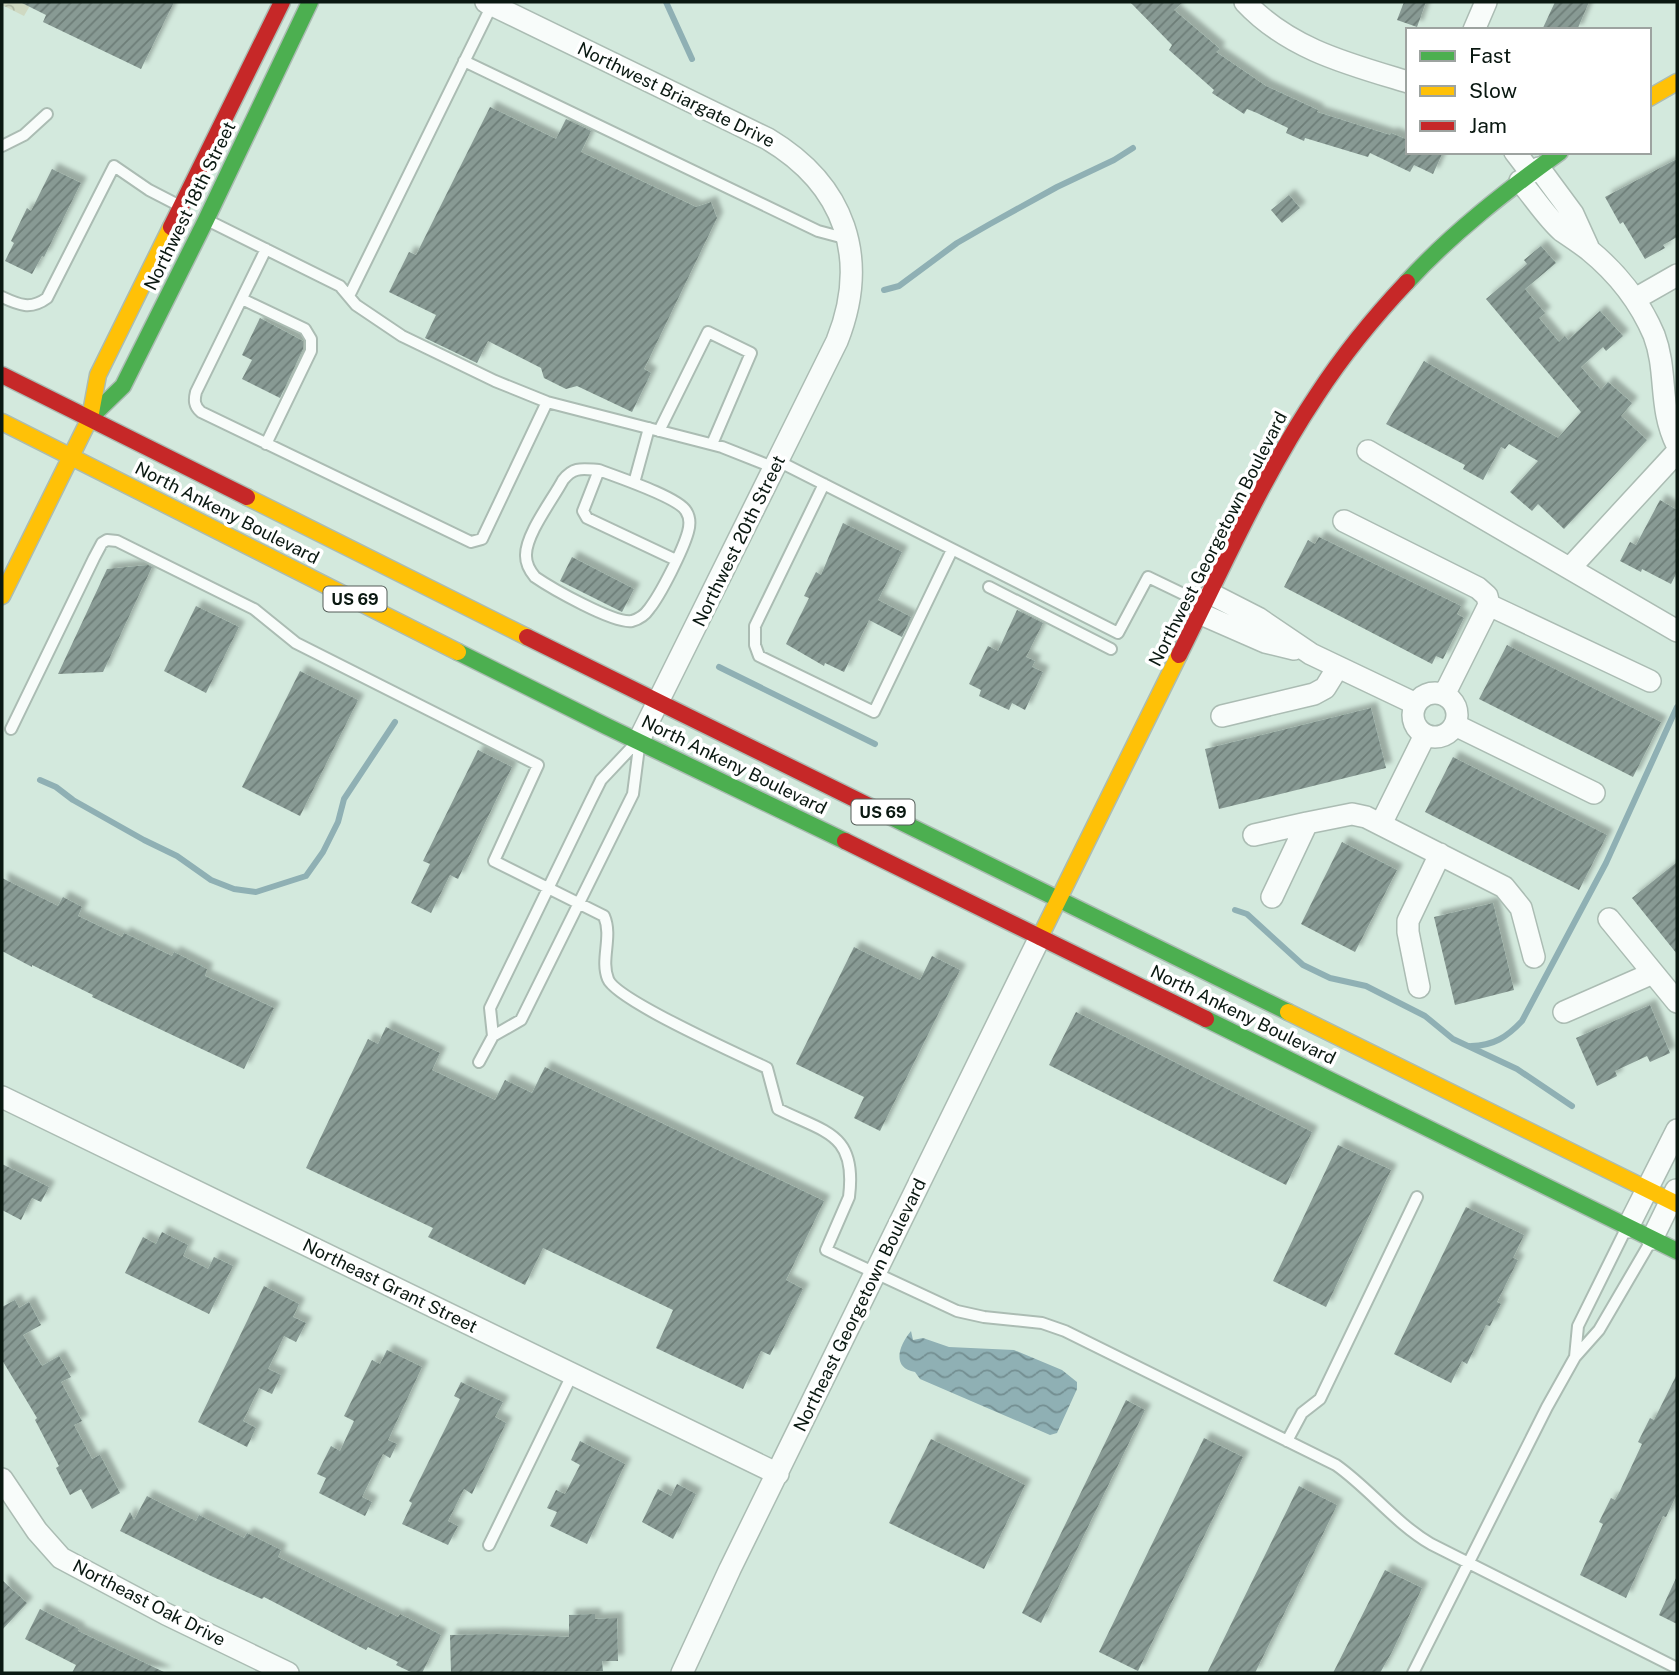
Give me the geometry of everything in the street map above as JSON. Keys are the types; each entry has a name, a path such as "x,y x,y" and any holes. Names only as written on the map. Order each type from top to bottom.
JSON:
{"main road":[{"path":"2,596 90,418 98,375 282,2"},
{"name":"Northwest 18th Street","path":"90,418 123,386 310,2"},
{"path":"1651,97 1677,82"},
{"name":"Northwest Georgetown Boulevard","path":"1040,937 1266,479 1317,394 1393,295 1435,252 1557,154"},
{"name":"North Ankeny Boulevard","path":"2,375 1647,1190 1675,1198"},
{"name":"North Ankeny Boulevard","path":"2,422 463,654 1677,1251"}],"street":[{"path":"1245,2 1270,25 1299,44 1337,61 1406,81"},
{"path":"1475,28 1486,2"},
{"name":"Northwest Briargate Drive","path":"489,3 768,139 808,168 826,189 840,214 848,239 852,267 851,291 846,317 837,341"},
{"path":"1516,154 1530,174 1573,214 1588,249 1635,299 1654,336 1661,363 1664,407 1677,446"},
{"path":"1635,299 1677,275"},
{"name":"Northwest 20th Street","path":"639,740 837,341"},
{"path":"1368,451 1677,631"},
{"path":"1570,568 1677,452"},
{"path":"1344,521 1478,588 1487,596 1489,605 1444,695"},
{"path":"1206,604 1258,618 1311,654 1416,704"},
{"path":"1489,605 1650,681"},
{"path":"1222,716 1314,694 1325,688 1338,667"},
{"path":"1426,695 1444,695 1454,703 1457,713 1455,725 1442,736 1425,735 1416,727 1412,718 1416,704 1426,695"},
{"path":"1455,725 1594,793"},
{"path":"1381,824 1425,735"},
{"path":"1254,835 1352,814 1366,817 1495,881 1512,894 1521,908 1534,957"},
{"path":"1272,897 1307,822"},
{"path":"1419,987 1408,921 1440,854"},
{"path":"1609,919 1677,1002"},
{"name":"Northeast Georgetown Boulevard","path":"682,1673 1040,937"},
{"path":"1564,1012 1653,972"},
{"name":"Northeast Grant Street","path":"2,1097 778,1474"},
{"path":"1628,1227 1677,1130"},
{"path":"1652,1239 1675,1198"},
{"name":"Northeast Oak Drive","path":"2,1479 37,1531 61,1558 166,1614 288,1673"}],"lane":[{"path":"349,296 464,61 489,3"},
{"path":"464,61 818,231 848,239"},
{"path":"2,146 24,135 47,114"},
{"path":"2,297 18,305 28,306 47,298 114,166 149,190 181,206"},
{"path":"206,220 340,286 356,304 402,336 495,381 547,402 712,444 824,484 1118,634 1148,577 1206,604"},
{"path":"266,249 194,400 196,408 201,412 471,542 476,542 482,539 547,402"},
{"path":"242,299 305,329 311,339 311,351 266,444"},
{"path":"634,483 654,430 708,332 751,353 712,444"},
{"path":"577,468 599,470 634,483 685,508 690,518 689,531 651,608 642,617 631,621 614,620 535,577 528,567 526,557 528,542 563,480 577,468"},
{"path":"599,470 584,503 583,511 587,518 676,559"},
{"path":"824,484 755,626 755,645 759,656 874,712 952,550"},
{"path":"11,729 93,558 102,543 107,540 117,541 254,609 296,643 538,765 494,861 604,916 609,928 606,970 608,980 614,988 642,1006 767,1068 778,1109 838,1139 850,1161 851,1187 826,1250 957,1311 984,1317 1042,1323 1065,1331 1336,1465 1413,1533 1677,1668"},
{"path":"989,587 1111,649"},
{"path":"493,1036 490,1008 601,780 639,740"},
{"path":"478,1062 493,1036 522,1020 633,793 639,740"},
{"path":"1287,1441 1301,1413 1320,1399 1417,1197"},
{"path":"1575,1357 1578,1326 1628,1227"},
{"path":"1413,1673 1546,1406 1575,1357 1599,1330 1652,1239"},
{"path":"489,1545 572,1375"}],"green space":[{"path":"2,2 32,2 24,16 2,5"}],"water":[{"path":"911,1331 913,1340 923,1338 949,1347 1014,1350 1062,1370 1077,1382 1077,1389 1057,1433 1050,1435 920,1379 915,1372 907,1370 900,1361 900,1355 903,1343"}],"building":[{"path":"20,2 174,2 141,69 43,22 46,15"},
{"path":"1130,2 1183,2 1174,10 1220,49 1216,52 1266,86 1318,110 1317,112 1406,139 1406,154 1442,154 1433,174 1414,165 1410,172 1370,153 1368,157 1305,138 1304,141 1286,133 1288,128 1247,109 1244,114 1212,93 1214,90 1169,50 1172,45"},
{"path":"1404,2 1426,2 1417,27 1397,20"},
{"path":"1555,2 1589,2 1578,28 1543,28"},
{"path":"490,107 556,139 566,119 591,131 581,152 696,207 711,202 717,218 644,369 651,373 632,412 577,386 566,389 544,378 541,368 488,341 477,363 425,338 436,315 389,292 409,252 416,255"},
{"path":"1677,159 1677,237 1663,245 1665,248 1645,259 1605,197"},
{"path":"52,169 81,183 44,257 42,256 32,274 5,261 14,243 11,241 27,208 31,211"},
{"path":"1289,195 1300,208 1282,223 1271,210"},
{"path":"1541,246 1556,263 1525,289 1545,313 1539,318 1559,342 1565,336 1568,340 1600,311 1623,336 1606,351 1603,347 1581,367 1601,390 1608,382 1632,403 1621,416 1647,440 1564,529 1538,504 1532,511 1510,492 1538,461 1509,444 1505,449 1501,447 1483,480 1463,469 1465,465 1386,424 1424,361 1558,438 1581,412 1486,299 1527,264 1524,260"},
{"path":"260,318 303,341 303,349 280,398 242,379 252,360 242,355"},
{"path":"1660,500 1677,510 1677,572 1671,584 1620,561 1630,542 1636,545"},
{"path":"843,523 902,552 878,600 911,617 902,637 869,620 844,672 825,663 824,666 786,644 809,598 804,596 816,572 821,575"},
{"path":"1319,537 1461,606 1457,614 1464,618 1443,659 1436,656 1432,664 1284,587 1308,540 1315,544"},
{"path":"572,557 634,589 622,612 560,581"},
{"path":"148,565 152,567 103,672 58,674 107,569"},
{"path":"196,606 239,627 206,693 164,671"},
{"path":"1017,610 1043,623 1026,657 1035,661 1032,667 1043,672 1025,710 1012,703 1009,710 979,696 981,690 969,684 988,646 998,651"},
{"path":"1507,645 1661,722 1633,777 1479,699"},
{"path":"300,671 358,700 300,816 242,787"},
{"path":"1371,708 1386,768 1219,809 1205,749"},
{"path":"478,750 512,767 458,879 450,875 431,913 411,903 430,864 423,861"},
{"path":"1453,757 1607,835 1579,890 1425,812"},
{"path":"1342,842 1397,870 1355,952 1301,924"},
{"path":"1677,862 1677,954 1632,898"},
{"path":"2,878 58,906 63,897 82,907 78,916 122,937 124,933 172,956 174,952 207,969 205,976 274,1008 244,1069 2,951"},
{"path":"1493,903 1514,990 1455,1005 1434,917"},
{"path":"854,947 920,980 932,956 960,970 880,1131 854,1118 864,1097 796,1064"},
{"path":"1650,1005 1670,1053 1650,1062 1647,1056 1615,1071 1617,1076 1597,1086 1576,1038"},
{"path":"1076,1012 1312,1132 1286,1185 1049,1065"},
{"path":"386,1027 440,1053 432,1070 495,1100 505,1080 532,1093 545,1067 824,1201 786,1280 803,1289 770,1355 761,1351 743,1389 656,1348 673,1310 543,1248 525,1285 428,1237 433,1228 306,1168 368,1039 378,1044"},
{"path":"1338,1145 1391,1170 1326,1307 1273,1281"},
{"path":"2,1164 49,1187 41,1202 32,1198 21,1220 2,1210"},
{"path":"1466,1207 1524,1235 1513,1258 1518,1260 1497,1302 1501,1304 1490,1326 1486,1325 1467,1364 1462,1361 1451,1383 1394,1354"},
{"path":"162,1232 188,1245 183,1256 208,1269 214,1257 233,1266 209,1314 125,1273 143,1237 156,1244"},
{"path":"264,1286 299,1304 293,1317 306,1323 296,1342 284,1336 268,1369 281,1375 272,1394 259,1388 243,1421 256,1428 247,1447 198,1422"},
{"path":"15,1300 19,1308 29,1302 41,1325 23,1335 42,1366 59,1356 71,1377 61,1382 82,1421 74,1425 92,1459 100,1455 120,1493 92,1509 81,1489 70,1495 56,1468 59,1466 35,1420 37,1418 2,1360 2,1307"},
{"path":"387,1350 422,1367 388,1440 397,1444 390,1458 383,1454 362,1497 372,1502 365,1516 319,1493 326,1478 317,1474 331,1446 340,1451 354,1421 344,1416 372,1360 380,1364"},
{"path":"1677,1374 1677,1494 1666,1517 1663,1516 1626,1598 1580,1575 1603,1524 1599,1522 1611,1498 1615,1500 1620,1491 1642,1444 1638,1442 1650,1418 1654,1420"},
{"path":"461,1382 503,1402 495,1417 506,1423 472,1494 464,1489 448,1521 458,1526 448,1545 402,1524 412,1503 409,1501 460,1399 454,1396"},
{"path":"1126,1400 1145,1410 1041,1623 1022,1613"},
{"path":"1204,1438 1243,1457 1138,1671 1099,1652"},
{"path":"931,1439 1025,1485 984,1569 889,1523"},
{"path":"580,1441 625,1464 587,1544 550,1526 557,1512 547,1508 556,1490 565,1494 580,1465 571,1460"},
{"path":"677,1484 696,1494 673,1539 642,1522 658,1489 671,1496"},
{"path":"1299,1486 1337,1505 1255,1673 1207,1673"},
{"path":"147,1496 196,1521 199,1515 244,1538 247,1533 281,1550 278,1557 398,1617 400,1614 441,1635 422,1673 413,1673 368,1647 366,1650 264,1597 262,1599 211,1576 120,1531 130,1512 134,1520"},
{"path":"1385,1570 1422,1588 1393,1650 1380,1673 1333,1673"},
{"path":"1677,1576 1677,1624 1659,1615"},
{"path":"2,1580 27,1603 2,1630"},
{"path":"40,1609 79,1629 78,1631 166,1673 72,1673 76,1665 25,1639"},
{"path":"595,1614 595,1619 617,1618 618,1661 602,1661 603,1671 451,1673 450,1635 569,1637 569,1615"}],"waterway":[{"path":"666,2 692,59"},
{"path":"884,290 899,286 957,243 990,224 1133,148"},
{"path":"719,667 875,744"},
{"path":"1471,1046 1499,1040 1522,1021 1606,863 1677,707"},
{"path":"40,780 177,856 211,880 234,889 256,892 306,876 323,852 338,822 344,799 395,722"},
{"path":"1235,910 1247,914 1303,965 1330,978 1366,986 1425,1016 1453,1039 1517,1069 1572,1106"}],"traffic: fast":[{"path":"90,418 123,386 310,2"},
{"path":"1407,282 1442,246 1480,213 1557,154"},
{"path":"458,652 845,841"},
{"path":"879,811 1288,1012"},
{"path":"1206,1019 1677,1251"}],"traffic: slow":[{"path":"1651,97 1677,82"},
{"path":"2,596 90,418 98,375 171,227"},
{"path":"2,422 458,652"},
{"path":"247,497 527,637"},
{"path":"1040,937 1179,655"},
{"path":"1288,1012 1677,1204"}],"traffic: jam":[{"path":"171,227 282,2"},
{"path":"1179,655 1244,522 1297,426 1348,351 1407,282"},
{"path":"2,375 247,497"},
{"path":"527,637 879,811"},
{"path":"845,841 1206,1019"}]}
